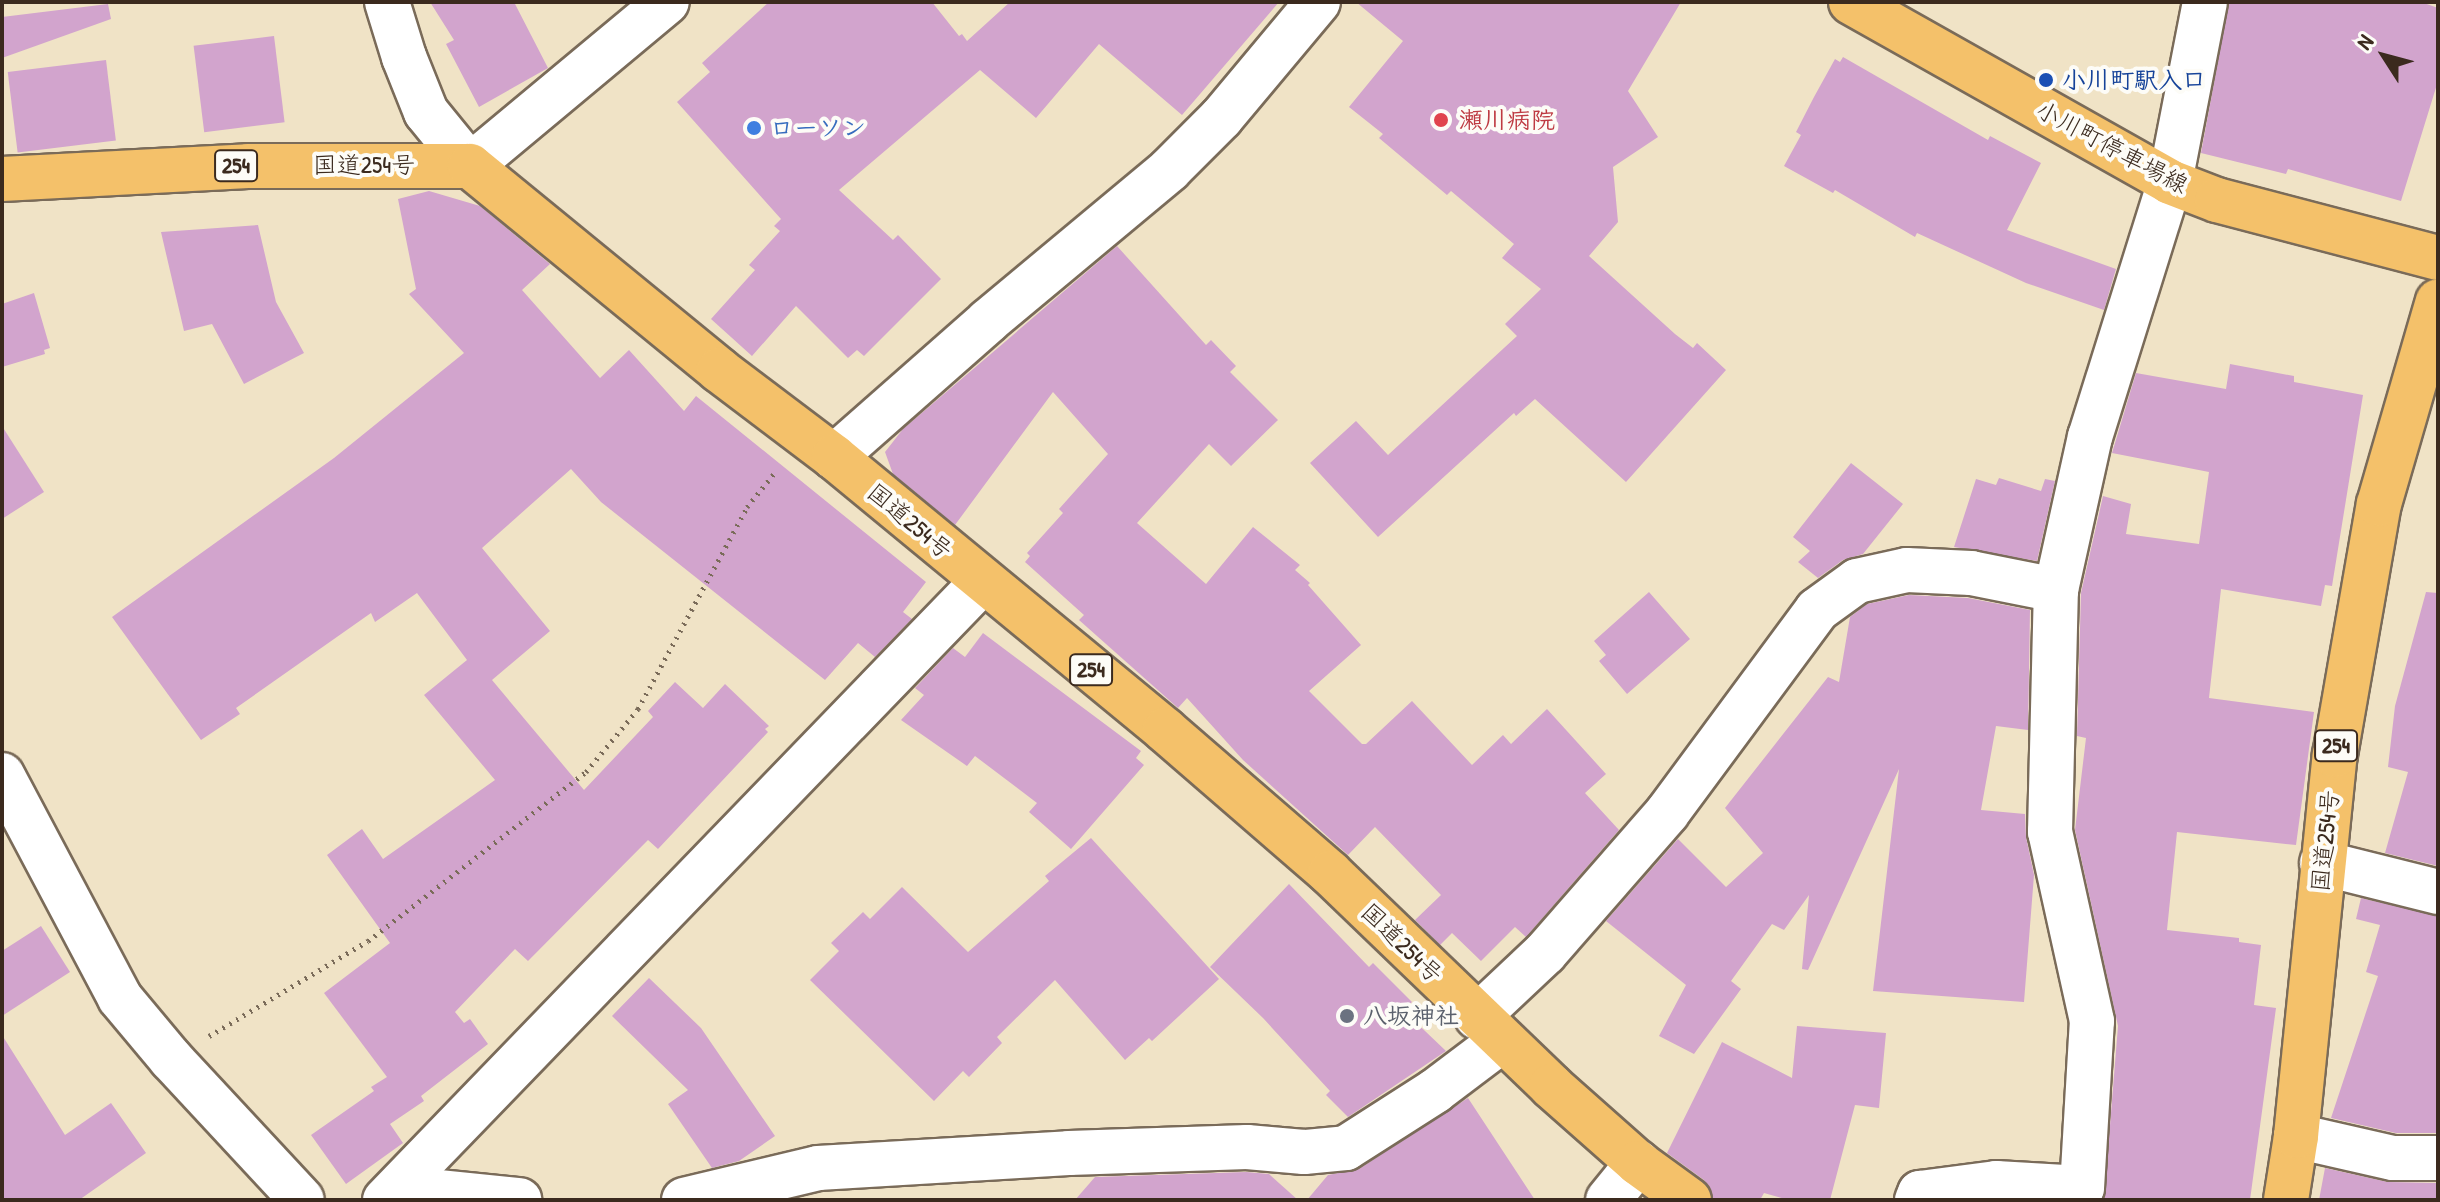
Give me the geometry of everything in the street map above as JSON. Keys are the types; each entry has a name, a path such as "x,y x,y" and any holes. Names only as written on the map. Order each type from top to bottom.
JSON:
{"main road":[{"name":"小川町停車場線","path":"1851,2 2170,182 2217,200 2438,258"},
{"name":"国道254号","path":"2,179 248,166 470,166 707,361 820,446 1165,730 1319,863 1489,1029 1638,1163 1689,1200"},
{"name":"国道254号","path":"2286,1200 2296,1136 2335,755 2379,504 2438,301"}],"street":[{"path":"387,2 426,112 470,166 667,2"},
{"path":"820,446 988,321 1169,170 1221,118 1318,2"},
{"path":"1917,1200 1920,1193 1996,1183 2082,1188 2092,1021 2050,832 2056,590 2090,437 2170,182 2205,2"},
{"path":"684,1200 818,1168 1069,1153 1247,1147 1304,1152 1346,1148 1435,1091 1489,1029 1545,953 1667,813 1817,610 1857,581 1907,570 1971,573 2056,590"},
{"path":"392,1194 982,582"},
{"path":"2,775 120,998 171,1059 302,1200"},
{"path":"2322,863 2438,892"},
{"path":"2296,1136 2393,1158 2438,1158"},
{"path":"1608,1200 1638,1163"},
{"path":"392,1194 519,1200"}],"path":[{"path":"171,1059 368,941 586,772 638,709 747,507 820,446"}],"building":[{"path":"430,2 514,2 548,68 479,107 446,44 454,40"},
{"path":"769,2 932,2 959,36 962,34 967,41 1010,2 1279,2 1182,115 1099,44 1036,118 980,70 839,190 893,240 898,235 941,279 864,356 857,350 848,358 796,306 752,356 711,319 755,270 749,265 780,231 774,226 781,219 677,102 710,72 702,63"},
{"path":"1356,2 1681,2 1628,91 1658,137 1613,167 1618,222 1589,256 1675,334 1693,348 1697,343 1726,370 1626,482 1535,399 1516,416 1514,413 1378,537 1310,463 1356,421 1388,455 1517,336 1505,324 1541,289 1502,258 1514,244 1451,191 1447,195 1379,138 1383,134 1349,107 1403,41"},
{"path":"2229,2 2421,2 2438,8 2438,81 2401,201 2288,169 2286,174 2201,153"},
{"path":"108,4 111,19 2,58 2,17"},
{"path":"274,36 285,122 204,132 194,46"},
{"path":"1843,57 1988,140 1990,136 2041,163 2007,230 2116,269 2104,310 2026,283 1917,233 1915,237 1835,190 1833,193 1784,166 1801,135 1796,132 1814,97 1835,59 1840,62"},
{"path":"106,60 116,140 18,152 8,72"},
{"path":"429,191 480,206 550,264 522,290 600,378 629,350 684,411 696,396 926,582 903,612 912,619 875,657 858,643 825,680 601,502 571,469 482,548 550,631 492,680 584,790 653,717 648,711 675,682 703,708 725,684 769,726 765,729 768,732 658,849 648,840 528,961 515,949 455,1012 464,1023 470,1019 488,1044 421,1096 424,1101 390,1124 403,1143 346,1184 311,1135 374,1091 371,1087 387,1077 324,993 390,943 327,855 362,829 383,859 495,780 424,695 467,660 417,593 375,622 371,613 236,708 240,714 201,740 112,617 334,458 464,353 409,294 416,289 398,199"},
{"path":"258,225 276,302 304,353 244,384 212,324 184,331 161,232"},
{"path":"1117,246 1206,345 1211,340 1236,366 1230,372 1278,420 1231,466 1209,444 1137,523 1206,584 1253,527 1300,565 1295,570 1310,583 1308,585 1361,645 1309,691 1362,744 1366,744 1412,701 1472,765 1503,735 1511,744 1547,709 1606,774 1585,793 1619,830 1526,937 1515,927 1481,961 1452,933 1440,945 1415,920 1441,895 1375,827 1348,855 1243,760 1187,698 1178,708 1079,620 1084,615 1025,562 1030,556 1027,553 1063,513 1059,509 1108,454 1053,392 955,525 893,474 885,452 903,429"},
{"path":"34,293 50,348 44,350 45,354 2,367 2,304"},
{"path":"2230,364 2294,376 2294,382 2363,395 2332,586 2325,585 2321,606 2221,589 2209,698 2314,712 2296,845 2177,832 2167,930 2239,938 2239,942 2261,945 2254,1005 2276,1008 2250,1200 2104,1200 2118,1026 2075,830 2086,738 2077,736 2081,593 2103,496 2131,504 2126,534 2199,544 2209,472 2112,453 2136,373 2226,389"},
{"path":"2,426 44,492 2,519"},
{"path":"1851,463 1903,504 1863,554 1843,560 1818,578 1798,562 1810,551 1793,537"},
{"path":"1999,478 2041,491 2045,479 2055,481 2037,561 1954,547 1976,479 1996,485"},
{"path":"1649,592 1690,639 1627,694 1599,661 1606,655 1594,641"},
{"path":"2426,592 2438,593 2438,866 2385,853 2408,772 2388,767 2395,706"},
{"path":"1909,595 1968,598 2030,610 2028,730 1996,726 1981,810 2025,814 2034,875 2024,1002 1873,991 1899,769 1808,970 1802,969 1809,895 1784,930 1772,924 1731,981 1741,989 1694,1054 1659,1036 1686,985 1606,921 1678,839 1726,887 1763,853 1725,808 1828,677 1839,682 1850,617 1867,604"},
{"path":"983,633 1141,751 1136,758 1144,765 1071,849 1029,812 1037,803 975,756 967,766 901,720 924,695 915,688 953,648 965,657"},
{"path":"1091,838 1219,979 1152,1041 1149,1038 1125,1060 1055,980 997,1037 1002,1043 969,1077 963,1071 934,1101 810,980 839,951 831,943 863,912 870,919 902,887 968,952 1049,881 1045,876"},
{"path":"1289,884 1369,967 1373,963 1412,1002 1403,1010 1446,1051 1348,1117 1326,1095 1330,1091 1263,1018 1210,967"},
{"path":"2361,898 2438,916 2438,1133 2396,1133 2331,1118 2378,976 2366,972 2380,925 2356,919"},
{"path":"41,926 70,972 2,1016 2,951"},
{"path":"649,978 701,1028 775,1136 739,1161 712,1168 668,1104 688,1090 612,1016"},
{"path":"1797,1026 1886,1033 1879,1108 1855,1105 1830,1200 1789,1200 1764,1193 1760,1200 1714,1200 1704,1180 1667,1153 1722,1042 1792,1078"},
{"path":"2,1035 65,1135 111,1103 146,1153 79,1200 2,1200"},
{"path":"1468,1098 1535,1200 1307,1200 1328,1175 1359,1169"},
{"path":"2325,1168 2388,1182 2438,1183 2438,1200 2319,1200"},
{"path":"1269,1174 1298,1200 1075,1200 1095,1177"}],"place":[{"name":"小川町駅入口","path":"2046,80"},
{"name":"瀬川病院","path":"1441,120"},
{"name":"ローソン","path":"754,128"},
{"name":"八坂神社","path":"1347,1016"}]}
